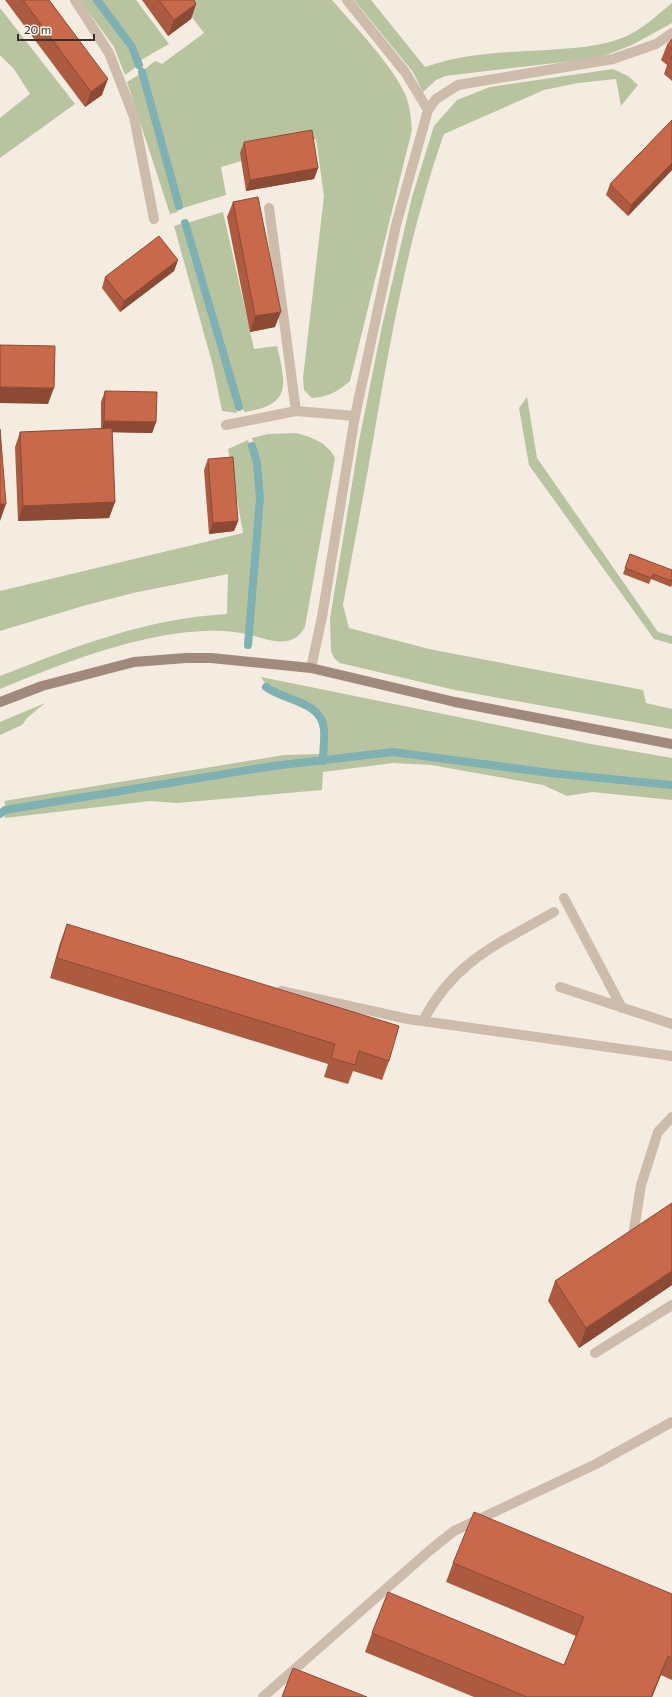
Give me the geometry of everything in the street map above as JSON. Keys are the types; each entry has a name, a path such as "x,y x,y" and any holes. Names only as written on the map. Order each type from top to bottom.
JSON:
{"street":[{"path":"75,0 109,53 134,117 154,220"},
{"path":"347,0 405,72 428,110"},
{"path":"311,668 322,617 355,416 396,225 428,110 436,99 458,85 613,59 656,44 672,33"},
{"path":"269,208 296,411"},
{"path":"226,425 296,411 355,416"},
{"path":"0,702 42,686 134,662 186,658 211,658 311,668 455,702 672,744"},
{"path":"564,898 622,1008"},
{"path":"423,1021 432,1003 444,986 478,955 554,912"},
{"path":"560,987 672,1024"},
{"path":"270,988 423,1021 672,1056"},
{"path":"633,1236 641,1185 658,1132 672,1117"},
{"path":"595,1353 672,1305"},
{"path":"263,1697 429,1551 454,1531 596,1464 672,1422"}],"green space":[{"path":"80,0 93,0 129,50 136,67 125,75 114,47"},
{"path":"101,0 136,0 169,44 141,60 134,44"},
{"path":"179,0 332,0 382,59 406,96 411,117 412,130 350,381 328,395 312,398 304,390 303,378 324,196 316,139 221,167 226,195 183,208 145,69 155,61 162,64 204,33"},
{"path":"354,0 371,0 425,67 440,62 470,56 576,48 613,41 636,31 672,3 672,23 632,45 598,58 445,76 436,80 423,92 413,72"},
{"path":"0,8 75,104 0,158 0,118 30,94 14,69 0,55"},
{"path":"613,69 628,76 638,85 621,106 616,79 578,83 544,90 444,134 432,169 412,240 396,313 343,605 349,628 429,649 643,690 646,703 672,709 672,729 455,690 340,663 334,658 331,651 330,619 359,441 382,326 412,197 434,126 457,100 490,87"},
{"path":"140,74 178,212 170,214 127,82"},
{"path":"223,212 254,349 277,346 282,372 282,391 278,398 271,404 260,409 244,412 187,223"},
{"path":"181,224 237,413 222,411 213,366 174,226"},
{"path":"527,397 537,458 658,632 672,636 672,644 654,639 529,465 519,408"},
{"path":"296,433 313,438 323,444 332,452 335,458 305,627 294,639 280,642 250,635 262,498 259,463 252,438 268,434"},
{"path":"248,440 256,464 259,499 246,634 217,631 186,632 154,637 88,655 0,689 0,676 56,654 139,628 197,617 227,614 228,574 133,593 83,606 0,631 0,591 243,533 228,449"},
{"path":"261,677 591,744 672,758 672,783 547,771 394,750 325,758 326,727 324,718 319,710 303,701 275,691 267,685"},
{"path":"45,703 27,718 22,725 0,735 0,722"},
{"path":"320,754 319,759 272,763 6,807 4,801 284,755"},
{"path":"394,754 549,776 672,787 672,800 592,792 567,796 543,785 431,765 393,763 323,772 322,790 177,803 150,801 5,818 4,815 7,811 152,788 297,766"}],"building":[{"path":"23,0 49,0 108,79 91,92"},
{"path":"159,0 194,0 196,4 174,20"},
{"path":"672,39 672,49 667,45"},
{"path":"672,120 672,163 631,205 610,184"},
{"path":"312,130 318,168 250,180 244,142"},
{"path":"258,197 281,312 255,316 233,202"},
{"path":"159,236 178,260 124,301 105,277"},
{"path":"0,345 55,346 54,388 0,387"},
{"path":"105,391 157,392 156,422 104,421"},
{"path":"112,428 115,502 23,506 20,432"},
{"path":"0,429 6,504 0,504"},
{"path":"233,457 238,521 213,523 208,459"},
{"path":"630,554 672,570 672,581 653,574 651,578 625,568"},
{"path":"67,924 399,1026 389,1061 359,1051 355,1065 331,1058 335,1044 57,958"},
{"path":"672,1203 672,1271 586,1328 555,1281"},
{"path":"474,1512 672,1594 672,1658 668,1656 651,1697 527,1697 372,1633 388,1592 564,1665 584,1617 453,1563"},
{"path":"293,1668 367,1697 282,1697"}],"waterway":[{"path":"97,0 132,47 139,65"},
{"path":"142,72 179,206"},
{"path":"185,223 239,407"},
{"path":"248,645 260,498 257,463 252,446"},
{"path":"266,687 309,707 316,713 321,720 324,729 323,761"},
{"path":"0,814 5,810 273,766 393,752 550,773 672,785"}]}
